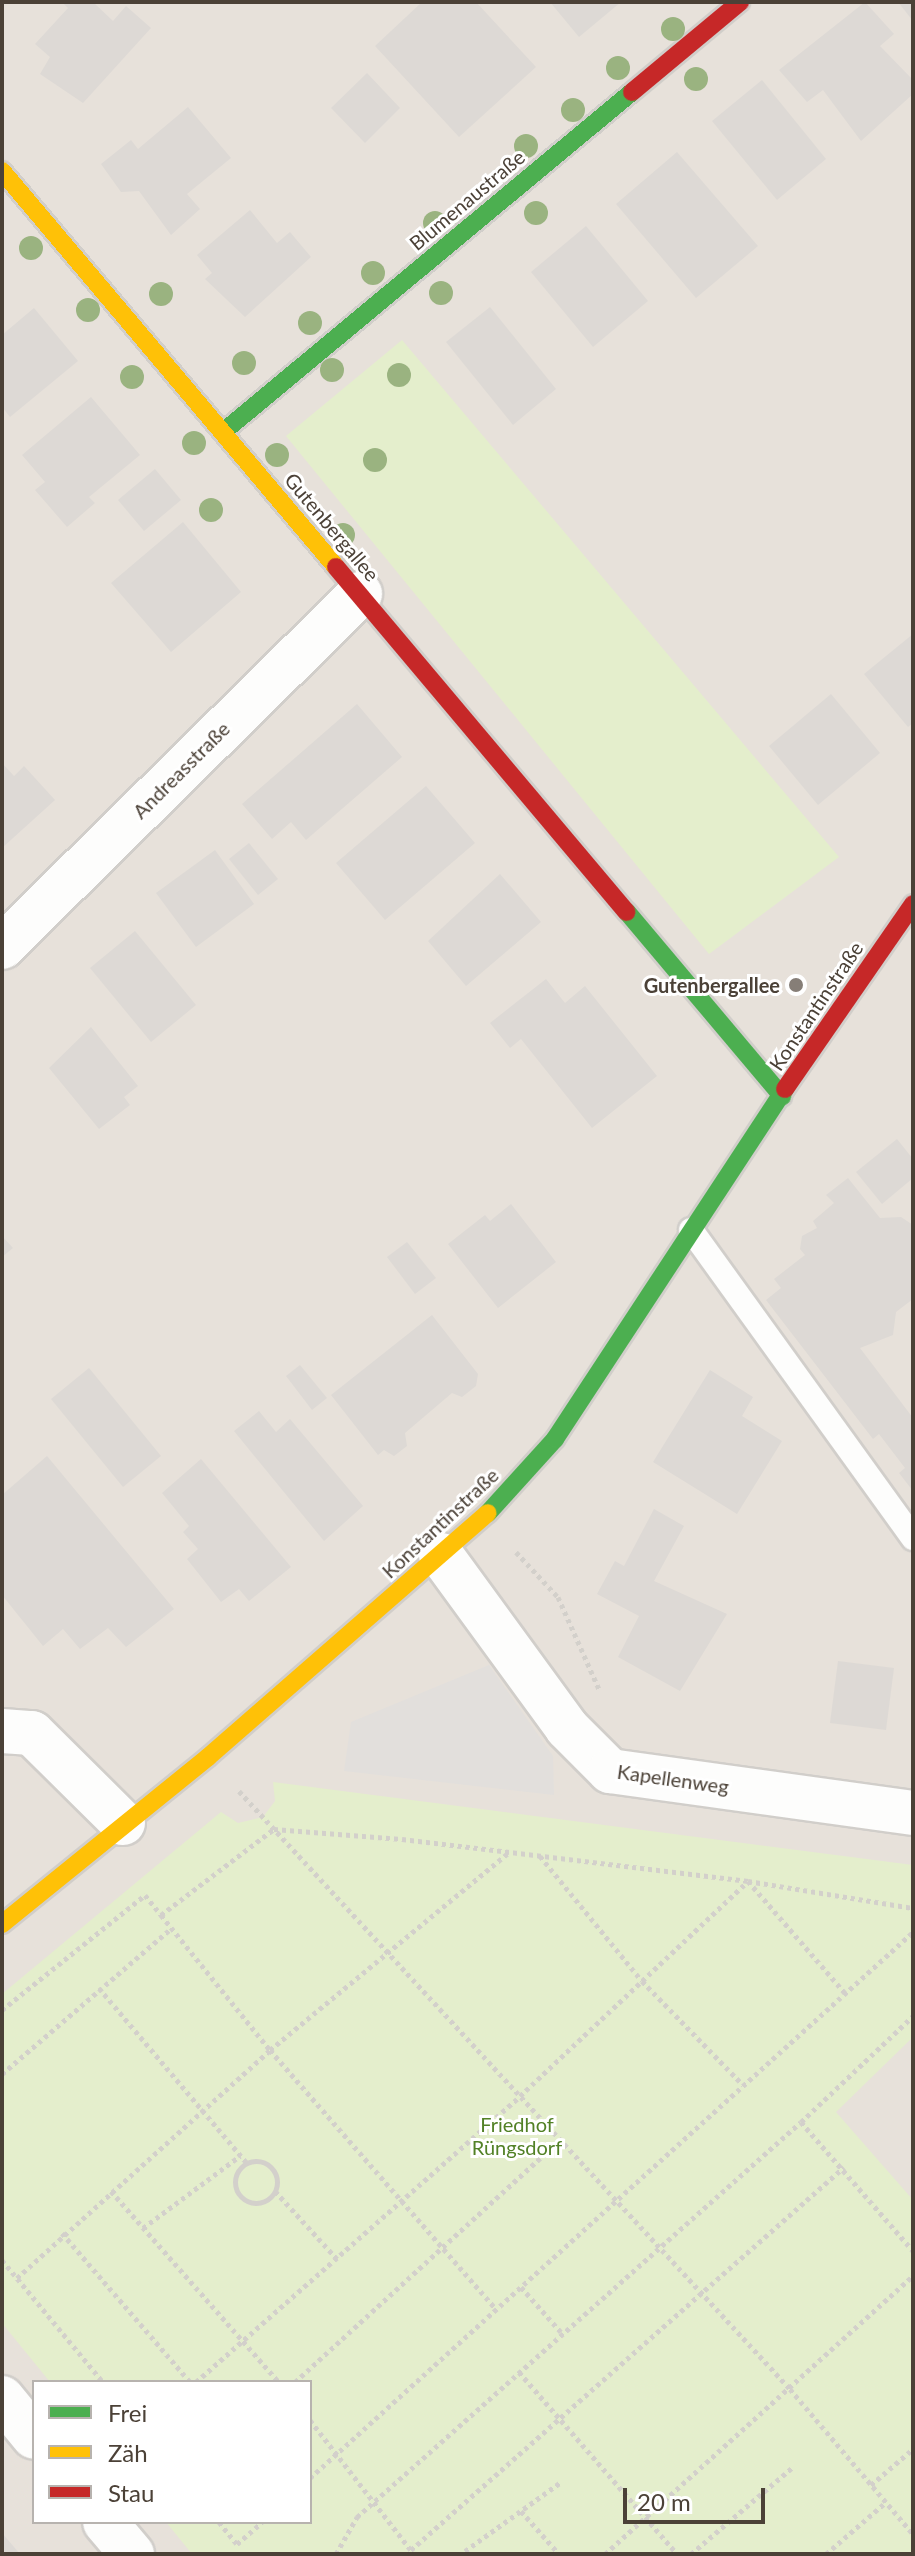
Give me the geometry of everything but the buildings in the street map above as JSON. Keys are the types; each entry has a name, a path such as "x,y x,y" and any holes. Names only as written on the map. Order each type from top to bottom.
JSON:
{"street":[{"name":"Blumenaustraße","path":"223,432 740,2"},
{"name":"Gutenbergallee","path":"2,171 782,1096"},
{"name":"Andreasstraße","path":"2,947 360,594"},
{"name":"Konstantinstraße","path":"2,1924 208,1757 484,1518 555,1439 691,1230 913,904"},
{"name":"Kapellenweg","path":"441,1555 567,1728 610,1771 913,1813"},
{"path":"2,1731 32,1733 123,1823"},
{"path":"2,2398 32,2435"},
{"path":"107,2524 132,2554"}],"lane":[{"path":"691,1230 913,1538"}],"path":[{"path":"484,1518 558,1597 605,1703"},
{"path":"208,1757 790,2389 913,2534"},
{"path":"161,1915 274,1829 510,1852 748,1881 913,1908"},
{"path":"17,2278 62,2233 270,2050 386,1951 510,1852"},
{"path":"539,1856 642,1981 743,2085"},
{"path":"195,2380 520,2096 748,1881"},
{"path":"748,1881 845,1993"},
{"path":"2,2010 145,1895 270,2050 496,2309"},
{"path":"2,2074 172,1928"},
{"path":"312,2476 913,1932"},
{"path":"99,1988 246,2162"},
{"path":"336,2554 357,2517 375,2504 657,2245 801,2122 913,2016"},
{"path":"801,2122 844,2167 913,2251"},
{"path":"297,2380 560,2140"},
{"path":"143,2228 240,2156"},
{"path":"275,2191 260,2204 243,2200 234,2179 246,2162 256,2160 271,2168 275,2191 337,2259"},
{"path":"312,2422 412,2552 700,2291 844,2167"},
{"path":"111,2191 277,2380"},
{"path":"62,2233 191,2380"},
{"path":"2,2260 101,2380"},
{"path":"605,2554 648,2519 913,2276"},
{"path":"521,2287 561,2332"},
{"path":"519,2372 677,2554"},
{"path":"871,2485 913,2449"},
{"path":"691,2554 794,2466"},
{"path":"465,2551 561,2482"},
{"path":"826,2554 886,2502"},
{"path":"521,2511 559,2554"},
{"path":"221,2524 237,2544 260,2524"}],"shaded area":[{"path":"2,2 913,2 913,2554 2,2554"},
{"path":"489,1665 553,1756 554,1795 344,1771 351,1722"}],"green space":[{"path":"402,340 839,857 709,954 286,436"},
{"name":"Friedhof Rüngsdorf","path":"273,1782 913,1865 913,2037 836,2112 913,2200 913,2554 192,2554 168,2524 312,2524 312,2380 48,2380 2,2323 2,1994 221,1812 238,1823 263,1817 275,1801"}],"traffic: fast":[{"path":"223,432 632,92"},
{"path":"627,912 782,1096"},
{"path":"488,1513 555,1439 785,1089"}],"traffic: slow":[{"path":"2,171 336,567"},
{"path":"2,1924 208,1757 488,1513"}],"traffic: jam":[{"path":"632,92 740,2"},
{"path":"336,567 627,912"},
{"path":"785,1089 913,904"}],"place":[{"name":"Gutenbergallee","path":"796,985"}]}
